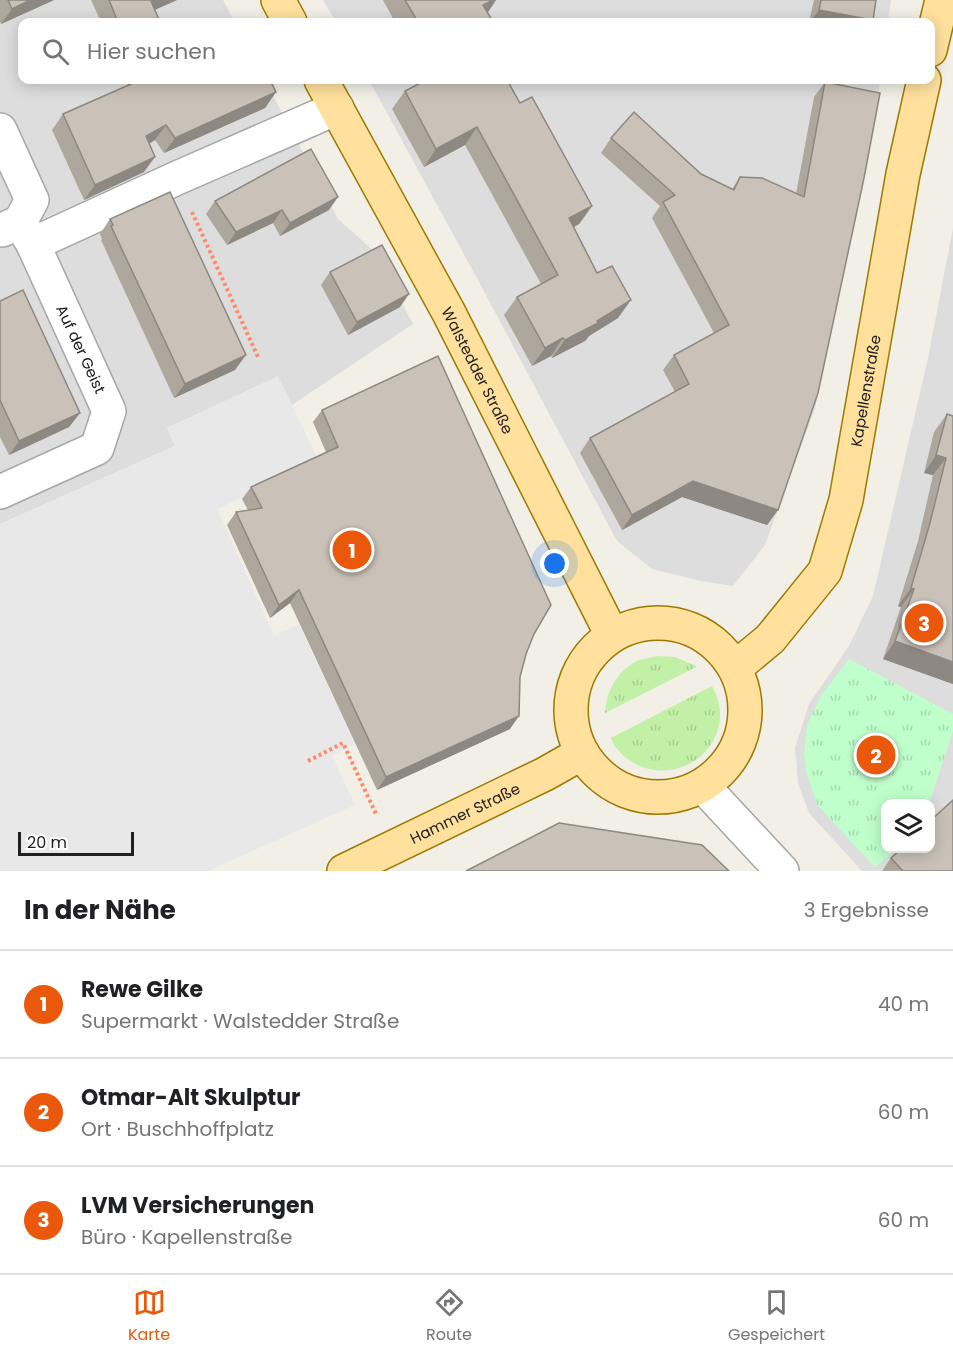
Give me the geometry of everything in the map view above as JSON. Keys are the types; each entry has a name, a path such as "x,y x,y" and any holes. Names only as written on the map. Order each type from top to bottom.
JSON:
{"main road":[{"path":"278,0 288,18"},
{"path":"935,29 942,0"},
{"name":"Walstedder Straße","path":"323,84 449,313 612,635"},
{"name":"Kapellenstraße","path":"735,668 770,639 825,571 846,500 903,174 923,84"},
{"path":"667,623 694,630 717,646 735,668 744,693 745,720 741,738 724,769 703,786 677,796 649,798 622,790 599,775 582,753 572,728 571,701 578,675 592,652 612,635 638,625 667,623"},
{"name":"Hammer Straße","path":"344,871 545,774 582,753"}],"street":[{"path":"18,232 177,178 337,108"},
{"path":"0,130 32,200 18,232"},
{"name":"Auf der Geist","path":"0,492 97,448 109,411 18,232"},
{"path":"703,786 782,871"}],"path":[{"path":"177,178 258,357"},
{"path":"308,761 344,743 370,801"}],"shaded area":[{"path":"0,0 223,0 233,18 18,18 18,84 267,84 338,219 375,252 413,324 292,405 278,377 167,428 175,446 0,524"},
{"path":"323,0 891,0 889,18 334,18"},
{"path":"371,84 880,84 815,408 765,545 733,586 652,569 617,541"},
{"path":"953,228 953,871 862,871 809,813 798,783 795,748 809,704 849,646 873,596 928,358"},
{"path":"278,376 319,462 217,509 274,636 299,624 355,744 332,756 355,805 208,871 0,871 0,524 175,446 167,428"}],"green space":[{"path":"656,656 675,657 696,667 605,713 610,690 618,676 637,661"},
{"path":"849,659 953,714 953,731 930,799 881,799 881,853 892,853 875,867 818,806 807,776 804,755 807,725 822,694"},
{"path":"712,686 717,697 720,718 717,733 710,746 700,757 675,769 646,768 629,760 614,745 611,738"}],"building":[{"path":"8,0 30,0 12,9"},
{"path":"109,0 153,0 151,1 158,18 116,18"},
{"path":"405,0 493,0 483,5 491,18 416,18"},
{"path":"821,0 876,0 873,18 819,10"},
{"path":"131,84 272,84 276,92 175,138 166,125 146,136 155,157 95,185 63,114"},
{"path":"418,84 509,84 520,103 532,97 592,206 569,218 597,273 612,266 631,300 597,321 598,323 545,348 517,297 558,275 477,127 436,149 405,91"},
{"path":"825,84 880,93 818,393 778,510 693,481 632,515 590,438 689,384 674,355 729,325 663,202 675,195 611,138 634,112 701,174 734,190 740,177 762,178 804,197"},
{"path":"311,149 338,197 290,223 282,210 236,232 215,201"},
{"path":"170,192 246,355 185,384 111,226 113,225 110,219"},
{"path":"382,245 409,294 357,322 330,272"},
{"path":"23,290 80,413 19,441 0,400 0,301"},
{"path":"438,356 551,605 534,634 526,654 520,677 519,716 386,777 299,590 279,605 236,512 262,508 251,487 338,447 322,410"},
{"path":"947,414 953,416 953,662 895,641 914,589 911,588 946,458 936,455"},
{"path":"953,800 953,871 903,871 891,858 897,853 935,853 935,816"},
{"path":"559,823 702,845 729,871 466,871"}],"place":[{"name":"Rewe Gilke","path":"352,550"},
{"name":"LVM Versicherungen","path":"924,623"},
{"name":"Otmar-Alt Skulptur","path":"876,755"}]}
